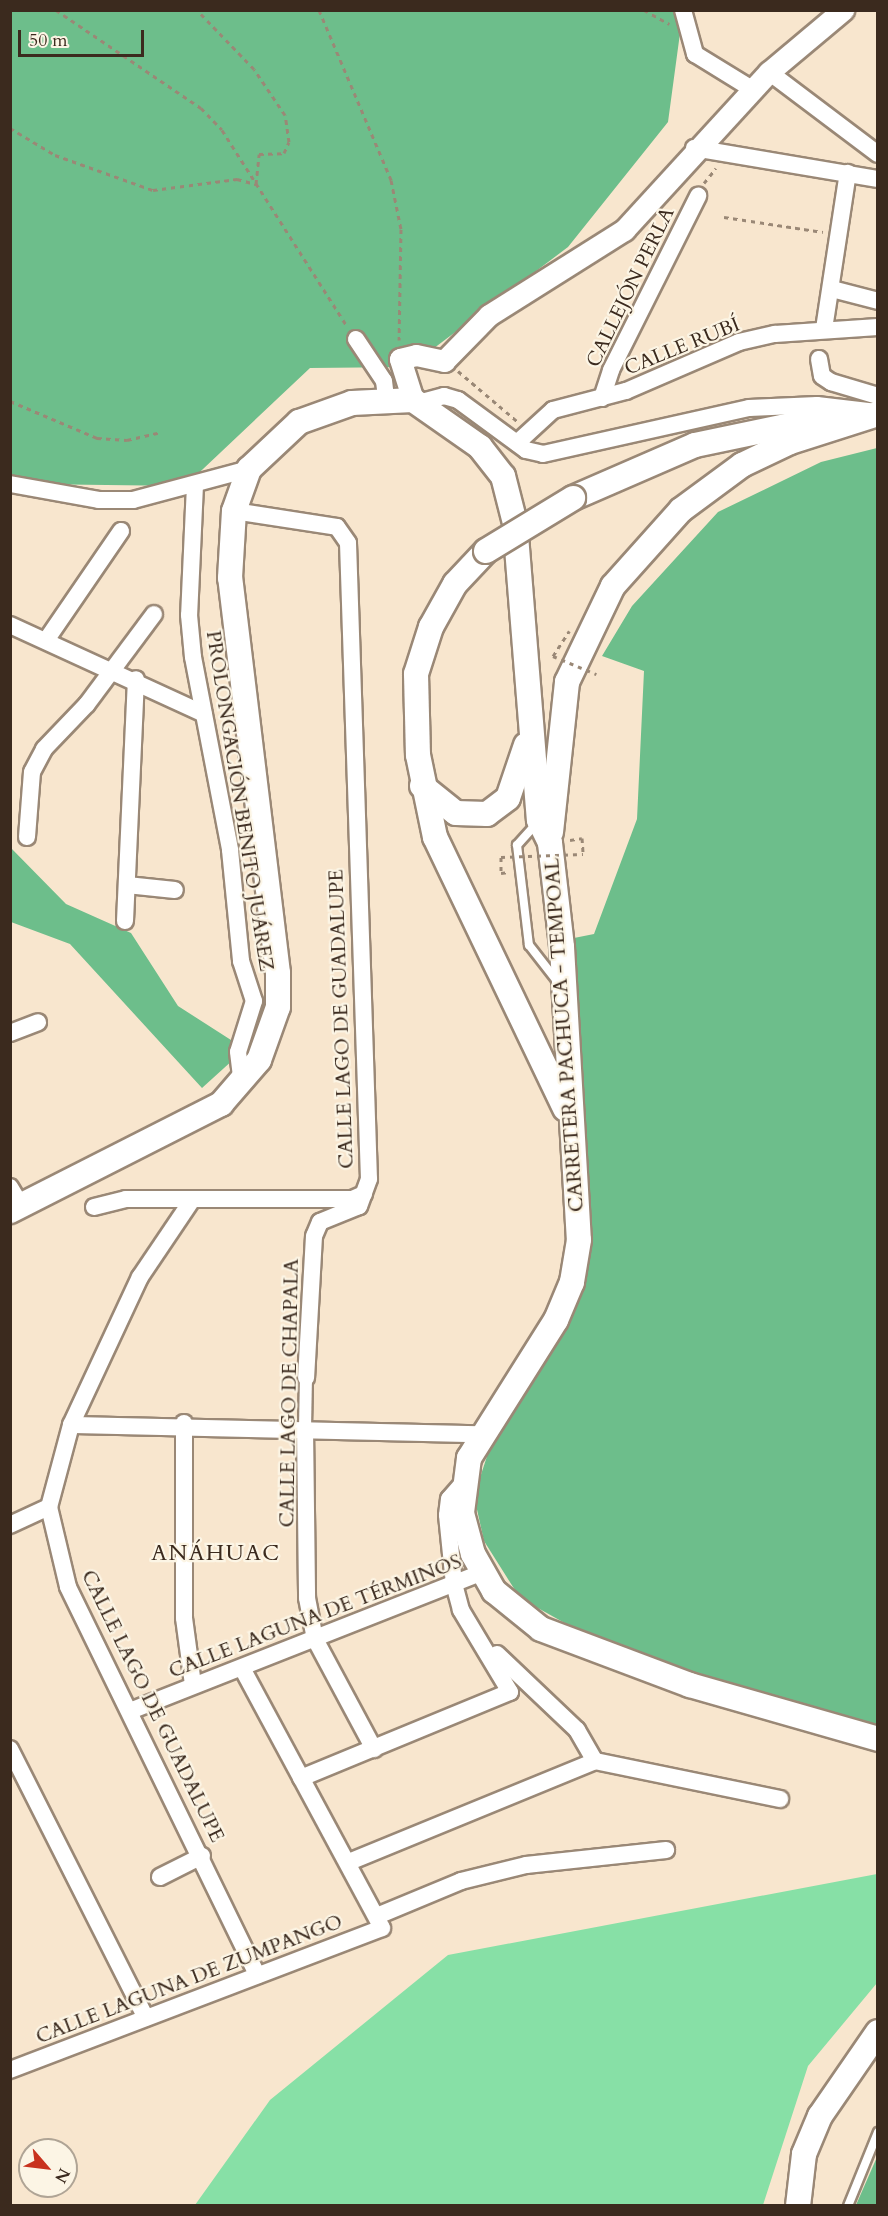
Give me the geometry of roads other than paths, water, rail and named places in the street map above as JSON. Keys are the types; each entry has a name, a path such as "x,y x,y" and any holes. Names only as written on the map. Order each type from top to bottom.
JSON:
{"main road":[{"name":"CARRETERA PACHUCA - TEMPOAL","path":"14,1201 182,1127 220,1104 242,1083 272,1033 278,973 230,578 234,511 249,469 299,422 327,409 387,398 415,402 456,427 503,476 518,542 530,731 539,820 550,843 565,990 579,1240 572,1282 555,1320 481,1434 463,1483 462,1513 481,1573 516,1613 579,1646 878,1739"},
{"path":"571,1122 435,837 422,786 413,712 416,674 431,627 455,584 486,551 573,498 695,445 815,419 878,413"},
{"path":"550,843 567,682 613,586 681,510 742,465 790,442 878,413"},
{"path":"422,786 456,813 471,817 499,808 516,784 530,731"},
{"path":"798,2205 804,2154 820,2116 878,2032"}],"street":[{"path":"683,10 695,54 752,89"},
{"path":"843,10 768,72 693,148 624,230 489,315 444,361 416,355 400,359 415,402 444,396 458,400 521,438 526,450 556,453 653,425 749,408 817,405 878,413"},
{"path":"768,72 878,154"},
{"path":"693,148 878,179"},
{"path":"824,329 832,289 848,173"},
{"name":"CALLEJÓN PERLA","path":"602,398 610,370 698,196"},
{"path":"832,289 878,301"},
{"name":"CALLE RUBÍ","path":"521,438 553,410 602,398 739,342 824,329 878,327"},
{"path":"356,339 384,381 387,398"},
{"path":"819,359 822,376 831,382 878,396"},
{"path":"10,484 99,500 164,495 249,469"},
{"name":"PROLONGACIÓN BENITO JUÁREZ","path":"195,485 189,615 204,714 230,850 241,961 254,1001 238,1052 242,1083"},
{"name":"CALLE LAGO DE GUADALUPE","path":"234,511 337,527 346,533 369,1179 364,1194 352,1199 192,1200 140,1277 71,1425 49,1508 68,1587 202,1856 257,1975"},
{"path":"47,639 121,531"},
{"path":"27,837 32,772 44,749 114,669 154,614"},
{"path":"10,625 136,679 204,714"},
{"path":"125,921 136,679"},
{"path":"127,885 175,890"},
{"path":"10,1033 38,1022"},
{"name":"CALLE LAGO DE CHAPALA","path":"364,1194 353,1211 320,1222 314,1236 305,1428 307,1598 315,1639 374,1749"},
{"path":"94,1207 126,1199 192,1200"},
{"path":"71,1425 184,1424 481,1434"},
{"path":"184,1424 184,1618 193,1685"},
{"path":"301,1778 510,1692 461,1610 454,1584 447,1515 449,1499 463,1483"},
{"path":"10,1525 49,1508"},
{"name":"CALLE LAGUNA DE TÉRMINOS","path":"130,1711 481,1573"},
{"path":"482,1642 573,1725 595,1761"},
{"path":"242,1668 349,1862 379,1922"},
{"path":"10,1749 146,2018"},
{"path":"349,1862 595,1761 780,1799"},
{"name":"CALLE LAGUNA DE ZUMPANGO","path":"10,2070 257,1975 379,1922 461,1881 526,1865 666,1850"},
{"path":"160,1877 202,1856"}],"lane":[{"path":"539,820 518,845 529,945 565,990"},
{"path":"848,2205 878,2132"}],"district":[{"name":"ANÁHUAC","path":"216,1554"}]}
